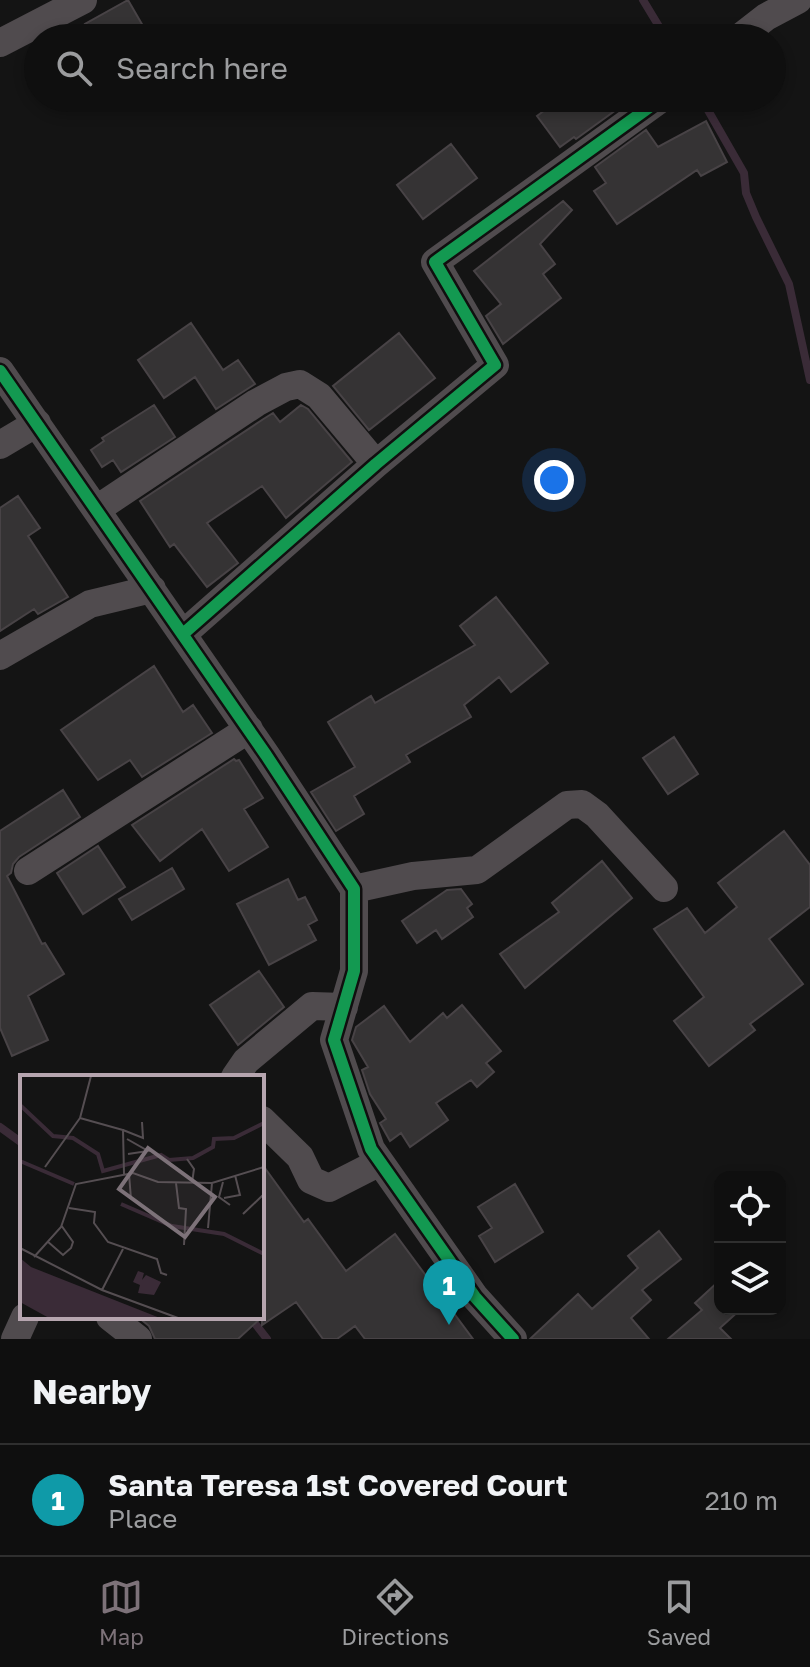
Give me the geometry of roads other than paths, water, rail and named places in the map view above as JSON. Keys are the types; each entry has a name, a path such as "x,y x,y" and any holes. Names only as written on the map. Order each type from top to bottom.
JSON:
{"street":[{"path":"37,24 83,0"},
{"path":"757,24 798,0"},
{"path":"0,43 24,31"},
{"path":"183,634 376,464 495,365 435,262 643,112"},
{"path":"0,371 249,729 354,889 354,971 334,1040 371,1149 475,1297 513,1339"},
{"path":"97,509 256,403 286,387 300,384 319,396 376,464"},
{"path":"0,445 37,423"},
{"path":"0,656 90,604 152,589"},
{"path":"28,871 249,729"},
{"path":"354,889 413,876 477,870 567,805 582,804 597,815 664,888"},
{"path":"236,1075 246,1061 312,1006 344,1007"},
{"path":"264,1122 300,1157 311,1180 329,1188 380,1162"},
{"path":"15,1339 24,1319"},
{"path":"113,1319 138,1339"}],"waterway":[{"path":"643,0 658,24"},
{"path":"709,112 744,173 746,193 789,284 810,380"},
{"path":"0,1127 20,1142"},
{"path":"252,1319 267,1339"}],"place":[{"name":"Santa Teresa 1st Covered Court","path":"449,1325"}]}
